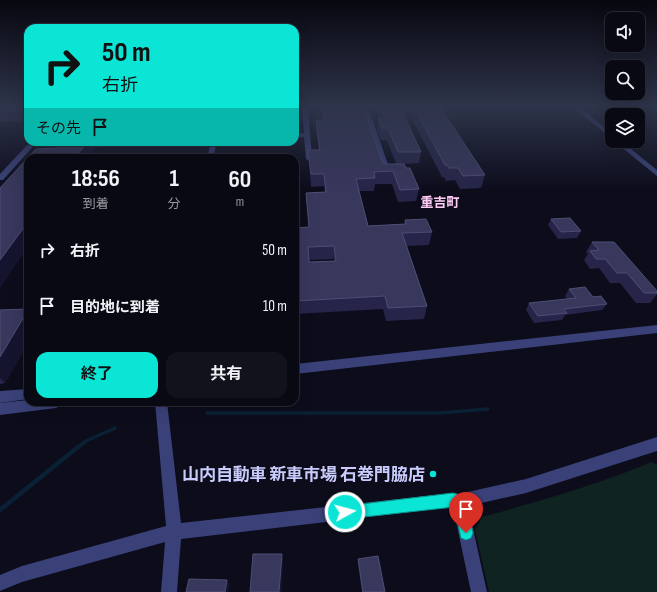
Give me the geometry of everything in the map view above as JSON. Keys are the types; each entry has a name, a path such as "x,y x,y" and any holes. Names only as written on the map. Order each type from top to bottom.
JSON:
{"street":[{"path":"299,136 307,135 309,159"},
{"path":"374,135 387,173"},
{"path":"0,178 30,146"},
{"path":"625,148 657,174"},
{"path":"299,369 657,329"},
{"path":"0,397 24,394"},
{"path":"0,409 24,406"},
{"path":"161,406 174,532 169,592"},
{"path":"0,583 22,574 174,532 453,500 459,501 526,486 657,444"},
{"path":"459,501 479,592"}],"green space":[{"path":"652,462 657,465 657,592 489,592 475,530 482,517 547,499"}],"building":[{"path":"318,135 373,135 383,164 404,164 406,168 410,168 419,189 400,190 393,171 374,172 375,178 356,179 368,226 406,224 405,220 426,219 432,232 402,233 427,306 388,308 385,296 299,301 299,228 309,227 306,193 326,192 324,174 311,174 308,150 320,150","holes":["334,246 336,261 309,262 308,247"]},
{"path":"391,135 413,135 421,152 398,152"},
{"path":"428,135 458,135 485,175 463,176 458,168 449,168 445,165"},
{"path":"62,146 84,146 78,154 31,154 36,149 60,148"},
{"path":"24,162 24,227 0,260 0,188"},
{"path":"570,218 581,231 561,232 551,219"},
{"path":"592,242 614,242 657,291 657,293 644,293 627,273 617,273 605,259 596,259 590,251 599,250"},
{"path":"585,287 593,297 601,296 607,304 564,309 567,313 538,316 529,303 576,298 569,289"},
{"path":"24,309 24,317 0,357 0,310"},
{"path":"253,554 282,554 279,592 250,592"},
{"path":"378,556 385,592 363,592 358,559"},
{"path":"189,579 227,580 225,592 186,592"}],"waterway":[{"path":"207,413 439,413 488,409"},
{"path":"77,448 86,441 115,428"},
{"path":"0,510 78,447"}],"place":[{"name":"山内自動車 新車市場 石巻門脇店","path":"433,474"}],"district":[{"name":"重吉町","path":"440,202"}],"route":[{"path":"345,512 453,500 459,501 466,533"}]}
